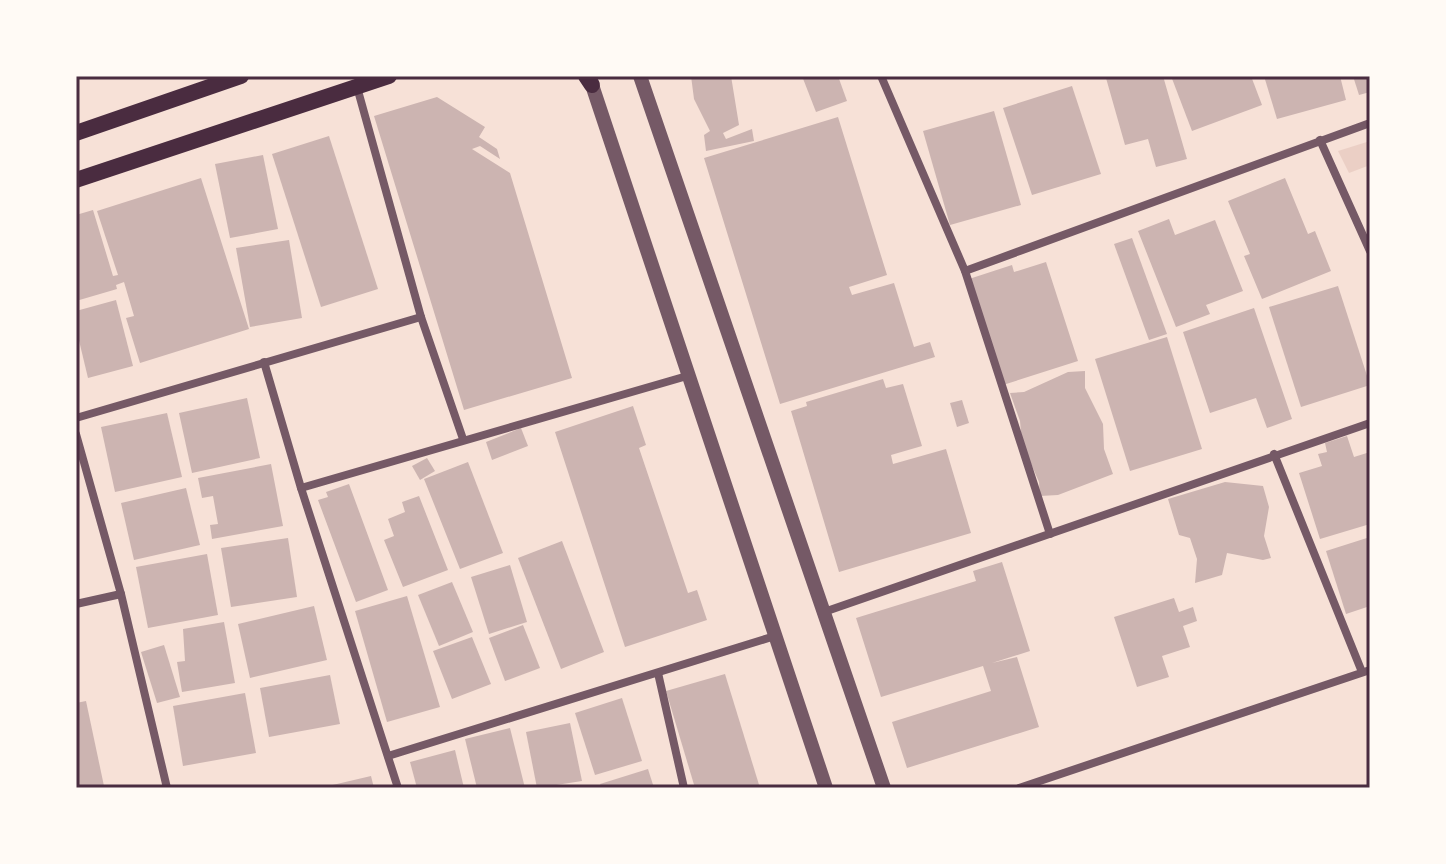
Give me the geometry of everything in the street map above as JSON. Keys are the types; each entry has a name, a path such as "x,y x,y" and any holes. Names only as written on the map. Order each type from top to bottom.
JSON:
{"main road":[{"path":"76,133 241,76"},
{"path":"76,180 389,76"}],"street":[{"path":"640,76 884,788"},
{"path":"881,76 965,271 1050,534"},
{"path":"589,79 826,788"},
{"path":"357,87 421,317 463,439"},
{"path":"965,271 1370,123"},
{"path":"1320,140 1370,251"},
{"path":"76,418 421,317"},
{"path":"264,362 301,488 398,788"},
{"path":"301,488 687,376"},
{"path":"824,612 1370,423"},
{"path":"76,434 121,594 167,788"},
{"path":"1019,788 1366,671 1274,454"},
{"path":"76,604 121,594"},
{"path":"388,756 775,636"},
{"path":"658,673 684,788"}],"shaded area":[{"path":"1370,141 1370,165 1349,173 1338,151"}],"building":[{"path":"691,76 731,76 739,125 723,133 726,139 752,129 754,141 706,151 704,135 710,131 694,99"},
{"path":"802,76 838,76 847,101 816,112"},
{"path":"1163,76 1187,159 1156,167 1148,139 1125,145 1106,78"},
{"path":"1171,76 1251,76 1262,105 1192,131"},
{"path":"1264,76 1340,76 1346,100 1277,119"},
{"path":"1353,76 1370,76 1370,92 1359,95"},
{"path":"1072,86 1101,174 1032,195 1003,108"},
{"path":"437,97 485,127 479,137 497,149 500,159 480,146 472,149 510,173 572,378 464,410 374,116"},
{"path":"994,111 1021,205 950,225 923,131"},
{"path":"838,117 887,275 849,287 852,295 894,283 914,347 930,342 935,357 780,404 704,158"},
{"path":"329,136 378,289 321,307 272,154"},
{"path":"263,155 278,229 230,238 215,164"},
{"path":"201,178 249,329 140,363 126,318 134,316 124,282 116,285 117,289 76,301 76,215 93,210 113,276 118,275 97,211"},
{"path":"1285,178 1308,234 1315,231 1331,271 1262,299 1244,256 1250,254 1228,201"},
{"path":"1169,219 1175,235 1215,220 1243,291 1206,305 1210,314 1176,327 1138,231"},
{"path":"1132,238 1167,334 1149,340 1114,244"},
{"path":"289,240 302,318 250,327 236,248"},
{"path":"1046,262 1078,361 1003,385 969,279 1012,265 1014,272"},
{"path":"1338,286 1370,385 1301,407 1269,307"},
{"path":"116,300 133,366 88,378 76,328 76,311"},
{"path":"1254,308 1292,419 1267,428 1256,398 1210,413 1183,332"},
{"path":"1167,337 1202,449 1130,471 1095,359"},
{"path":"1085,371 1085,388 1103,424 1104,449 1113,474 1058,495 1040,496 1039,482 1022,443 1020,421 1010,393 1024,392 1068,372"},
{"path":"883,379 886,388 903,384 922,446 891,455 893,464 946,449 971,533 839,572 791,411 807,406 806,402"},
{"path":"247,398 260,458 192,473 179,413"},
{"path":"962,400 969,423 957,427 950,403"},
{"path":"633,406 646,445 639,448 688,593 697,590 707,620 625,647 555,432"},
{"path":"167,413 182,477 115,492 101,427"},
{"path":"521,428 528,446 492,460 486,442"},
{"path":"1347,436 1354,457 1370,452 1370,524 1320,539 1299,473 1322,466 1318,454 1327,452 1325,443"},
{"path":"427,458 435,471 420,480 412,466"},
{"path":"468,462 503,553 460,569 424,479"},
{"path":"271,464 283,526 212,539 210,525 218,524 213,496 202,498 198,478"},
{"path":"1225,482 1263,486 1269,507 1264,536 1271,558 1263,560 1227,553 1222,575 1195,583 1197,559 1190,538 1179,535 1168,499"},
{"path":"349,484 388,590 356,602 318,500 328,497 326,492"},
{"path":"186,488 200,545 134,560 121,503"},
{"path":"419,496 448,570 403,587 384,540 394,536 388,519 405,512 402,502"},
{"path":"1370,537 1370,606 1346,614 1326,551"},
{"path":"288,538 297,597 231,607 221,548"},
{"path":"562,541 604,652 561,669 518,558"},
{"path":"207,554 218,615 148,628 136,567"},
{"path":"1002,562 1030,651 992,663 1017,657 1039,727 907,768 892,722 991,691 983,666 881,697 856,618 976,581 973,571"},
{"path":"510,565 527,622 489,634 471,577"},
{"path":"452,582 473,632 439,646 418,595"},
{"path":"407,596 440,707 387,722 355,611"},
{"path":"1174,598 1179,612 1193,607 1197,621 1183,626 1190,647 1162,656 1169,677 1137,687 1114,617"},
{"path":"314,606 327,660 250,678 238,624"},
{"path":"224,622 235,683 182,692 177,662 185,661 183,629"},
{"path":"523,625 540,668 505,681 489,638"},
{"path":"472,637 491,684 452,699 433,651"},
{"path":"164,645 180,697 157,703 141,652"},
{"path":"725,674 760,788 695,788 666,691"},
{"path":"330,675 340,724 269,737 260,688"},
{"path":"245,693 256,753 183,766 173,706"},
{"path":"622,698 642,761 595,775 575,713"},
{"path":"86,701 104,786 76,788 76,703"},
{"path":"570,723 582,781 537,788 526,732"},
{"path":"510,728 525,788 477,788 465,739"},
{"path":"455,750 464,788 417,788 410,762"},
{"path":"648,769 654,788 602,788 600,784"},
{"path":"371,776 374,788 324,788 324,787"}]}
